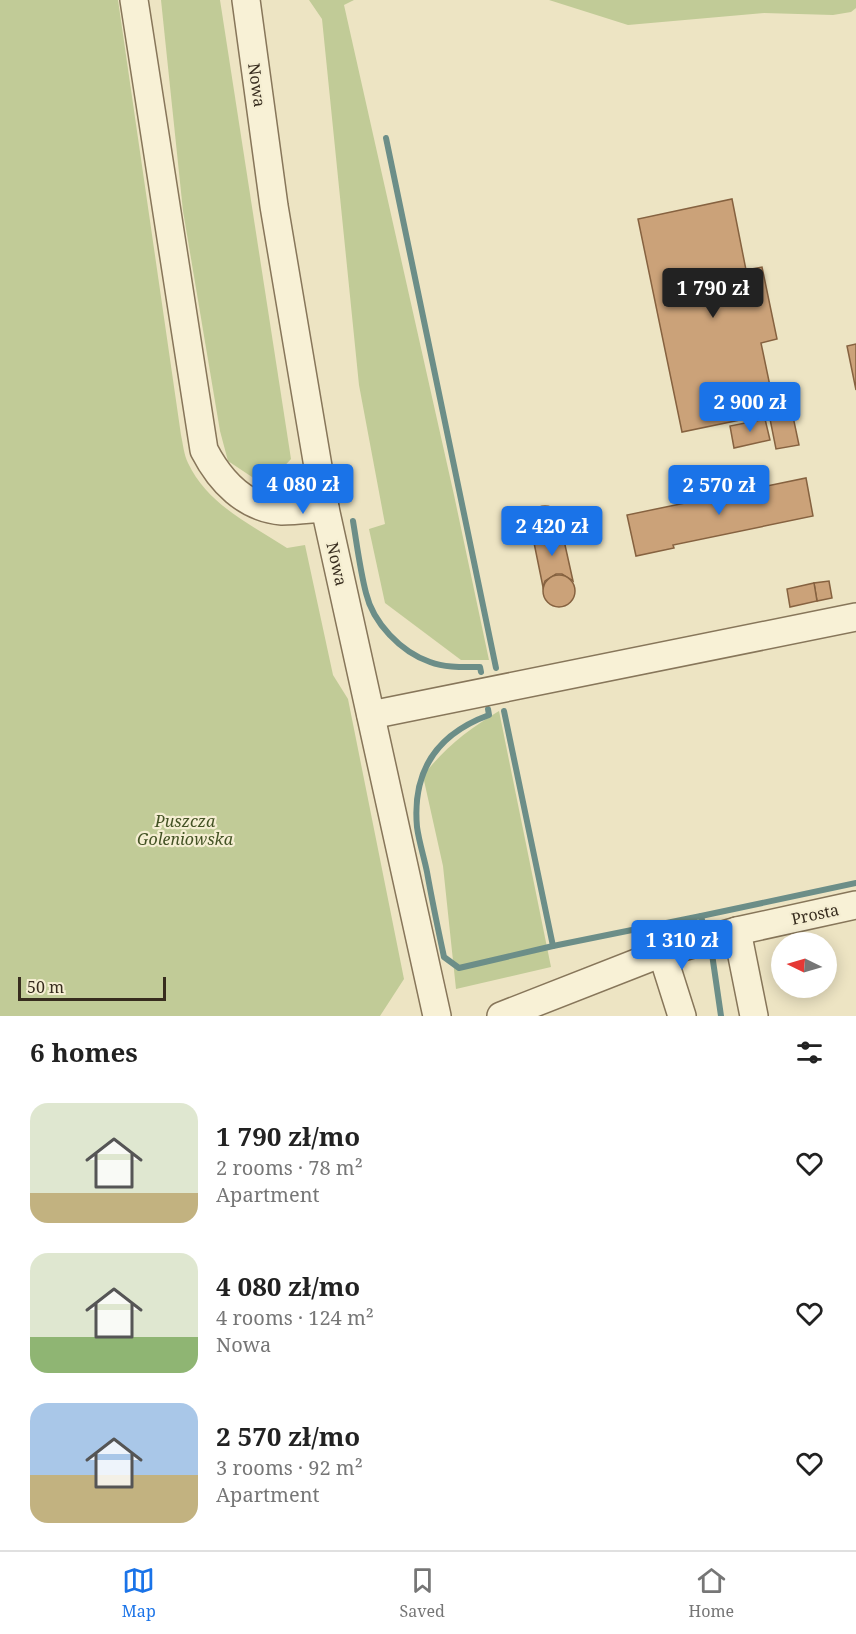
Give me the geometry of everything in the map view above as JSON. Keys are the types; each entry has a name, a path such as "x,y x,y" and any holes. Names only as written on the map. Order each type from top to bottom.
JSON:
{"street":[{"path":"134,0 204,450 225,482 238,494 254,503 283,511 325,508"},
{"name":"Nowa","path":"246,0 274,206 325,508 437,1016"},
{"path":"371,715 856,617"},
{"name":"Prosta","path":"501,1016 662,953 737,931 856,905"},
{"path":"737,931 754,1016"},
{"path":"662,953 682,1016"}],"green space":[{"name":"Puszcza Goleniowska","path":"0,0 118,0 185,453 188,463 206,490 231,512 287,548 305,545 333,675 348,699 404,979 380,1016 0,1016"},
{"path":"161,0 220,0 291,459 275,476 255,479 228,461 220,431 183,211"},
{"path":"309,0 354,0 344,5 489,660 461,660 385,603 369,529 385,524 359,385 322,19"},
{"path":"549,0 856,0 856,8 851,12 833,15 764,13 628,25"},
{"path":"499,711 551,967 456,989 443,866 423,776 458,740"}],"building":[{"path":"732,199 746,270 762,267 777,339 761,343 775,410 791,407 799,445 776,449 769,414 682,432 638,219"},
{"path":"856,344 856,390 847,346"},
{"path":"765,419 770,440 734,448 730,426"},
{"path":"806,478 813,516 673,545 674,548 636,556 627,515"},
{"path":"545,506 557,511 562,523 557,535 545,540 533,535 528,523 533,511"},
{"path":"561,527 573,581 562,574 556,574 545,581 543,587 532,533 542,539 548,539 554,537"},
{"path":"559,575 571,579 575,591 571,603 559,607 547,603 543,591 547,579"},
{"path":"829,581 832,598 817,601 814,583"},
{"path":"814,583 817,601 790,607 787,589"}],"waterway":[{"path":"386,138 496,668"},
{"path":"353,521 366,593 375,615 390,635 409,651 430,662 448,666 480,667 481,672"},
{"path":"488,709 489,715 471,723 442,744 424,772 419,789 417,827 444,957 459,968 701,916 703,924"},
{"path":"504,711 553,946"},
{"path":"701,916 856,883"},
{"path":"712,954 721,1016"}]}
